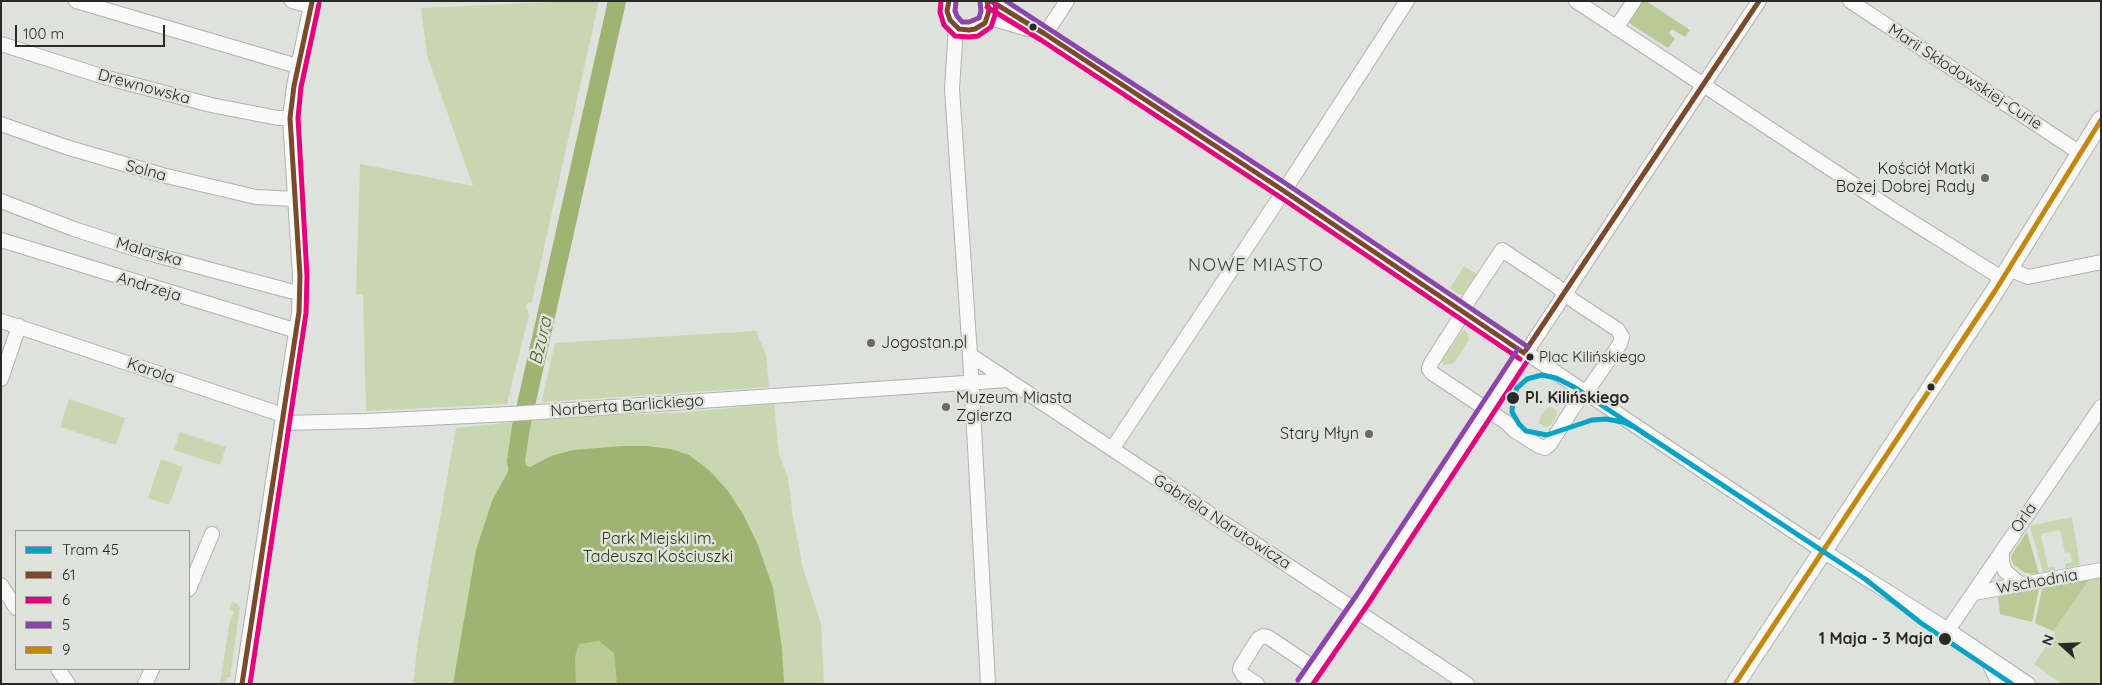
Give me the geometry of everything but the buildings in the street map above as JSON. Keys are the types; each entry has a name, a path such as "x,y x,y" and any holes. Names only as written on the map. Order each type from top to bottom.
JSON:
{"main road":[{"path":"1735,684 2006,274 2101,120"}],"street":[{"path":"76,1 298,66"},
{"path":"242,684 297,331 300,292 290,118 298,66 313,1 303,4 292,1"},
{"path":"949,1 948,16 960,28 975,29 984,23 987,18 989,11 987,1"},
{"path":"991,1 1045,34 1284,191 1524,353 1823,551 1948,630 2025,683"},
{"path":"1045,34 1067,1"},
{"path":"1112,449 1284,191 1407,1"},
{"path":"1576,1 1890,208 2006,274 2028,277 2101,262"},
{"path":"1616,28 1634,1"},
{"path":"1304,684 1759,1"},
{"name":"Marii Skłodowskiej-Curie","path":"1850,1 2080,153"},
{"path":"987,18 1045,34"},
{"path":"960,28 952,69 952,89 970,355 988,684"},
{"name":"Drewnowska","path":"1,44 104,77 211,105 278,118 290,118"},
{"name":"Solna","path":"1,124 66,148 162,176 256,197 295,199"},
{"name":"Malarska","path":"1,201 74,229 138,250 290,291 300,292"},
{"name":"Andrzeja","path":"1,240 297,331"},
{"path":"1502,250 1618,330 1622,337 1620,344 1550,444 1545,448 1515,431 1487,409 1432,373 1430,363 1464,311 1502,250"},
{"name":"Karola","path":"1,320 283,419"},
{"path":"1,379 19,326"},
{"name":"Gabriela Narutowicza","path":"970,355 1467,684"},
{"path":"971,383 1008,380"},
{"name":"Norberta Barlickiego","path":"283,419 366,421 971,383"},
{"name":"Orla","path":"1948,630 2101,407"},
{"path":"190,587 212,534"},
{"path":"2002,552 2002,562 2005,571 2020,584"},
{"name":"Wschodnia","path":"1974,593 2101,570"},
{"path":"1,585 10,605"},
{"path":"1257,684 1240,670 1254,645 1263,636 1268,637 1314,668"},
{"path":"1984,654 1999,684"},
{"path":"59,670 68,684"},
{"path":"145,684 152,670"}],"green space":[{"path":"599,1 532,302 527,304 526,307 529,315 507,404 366,411 363,294 356,294 360,164 473,186 427,55 421,8"},
{"path":"1464,266 1476,274 1463,294 1460,295 1450,288"},
{"path":"1465,330 1469,340 1464,348 1454,363 1443,365 1442,361 1462,331"},
{"path":"756,331 766,355 769,387 544,402 542,400 555,343"},
{"path":"69,399 125,418 116,445 60,427"},
{"name":"Park Miejski im. Tadeusza Kościuszki","path":"774,404 779,454 788,478 803,568 821,624 824,684 413,684 418,641 456,428 574,416 674,413"},
{"path":"1551,407 1556,410 1557,415 1551,425 1545,427 1539,423 1540,417 1546,408"},
{"path":"180,432 226,447 220,465 174,450"},
{"path":"161,459 183,467 169,505 148,498"},
{"path":"2072,517 2080,565 2065,568 2065,564 2072,562 2070,552 2065,553 2060,530 2041,534 2048,568 2054,567 2055,570 2043,572 2030,527"},
{"path":"2101,577 2101,684 2062,684 2034,664 2055,633 2053,631 2090,579"},
{"path":"232,602 240,607 230,677 227,677 226,682 229,684 220,684 230,621 234,612 229,609"}],"shaded area":[{"path":"1639,1 1646,1 1690,30 1685,37 1672,29 1669,33 1675,39 1668,48 1626,21"},
{"name":"Park Miejski im. Tadeusza Kościuszki","path":"647,446 671,449 689,455 710,471 728,491 743,514 758,545 773,588 782,648 784,684 617,684 614,653 599,641 579,644 575,657 576,684 453,684 476,550 492,501 512,464 516,461 530,467 551,456 573,450"},
{"path":"2027,532 2039,574 2025,573 2014,565 2011,558"},
{"path":"2090,579 2053,631 2035,623 2042,589"},
{"path":"2039,589 2032,622 2000,614 1998,597"},
{"path":"599,641 614,653 617,684 576,684 575,657 579,644"}],"waterway":[{"name":"Bzura","path":"520,484 516,461 521,427 617,1"}],"tram line":[{"name":"45","path":"1542,375 1556,378 1574,387 1865,579 1634,427 1623,422 1606,419 1592,420 1547,435 1526,431 1512,412 1513,398 1517,388 1527,379 1542,375"},
{"name":"45","path":"1865,579 1921,623"},
{"name":"45","path":"1865,579 1921,623"},
{"name":"45","path":"1921,623 2012,684"},
{"name":"45","path":"1921,623 2012,684"}],"transit line":[{"name":"6","path":"941,1 940,12 944,25 955,36 969,37 978,36 991,27 996,12 995,1"},
{"name":"61","path":"949,1 947,11 950,20 959,29 969,30 985,23 989,11 987,1"},
{"name":"61","path":"991,1 1045,34 1284,191 1524,353"},
{"name":"5","path":"1006,1 1288,185 1528,347"},
{"name":"61","path":"1524,353 1759,1"},
{"name":"61","path":"242,684 299,312 300,276 290,118 294,86 312,2"},
{"name":"5","path":"956,2 955,11 962,22 969,22 979,18 981,11 980,2"},
{"name":"6","path":"250,684 306,313 307,276 298,118 301,87 319,4"},
{"name":"6","path":"987,7 1041,40 1280,197 1520,359"},
{"name":"9","path":"1735,684 1995,291 2101,120"},
{"name":"5","path":"1298,680 1356,596 1518,349"},
{"name":"6","path":"1313,684 1368,604 1530,357"}],"place":[{"name":"Kościół Matki Bożej Dobrej Rady","path":"1985,178"},
{"name":"Jogostan.pl","path":"871,343"},
{"name":"Plac Kilińskiego","path":"1530,357"},
{"name":"Pl. Kilińskiego","path":"1513,398"},
{"name":"Muzeum Miasta Zgierza","path":"946,407"},
{"name":"Stary Młyn","path":"1369,434"},
{"name":"1 Maja - 3 Maja","path":"1945,639"}],"district":[{"name":"NOWE MIASTO","path":"1256,266"}]}
